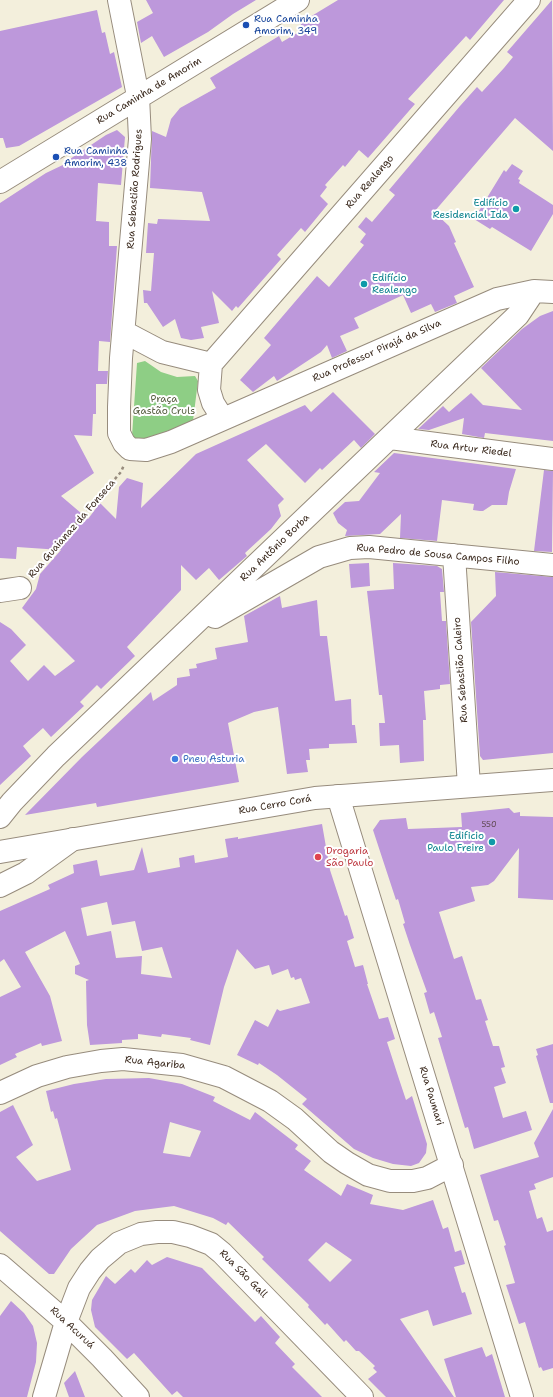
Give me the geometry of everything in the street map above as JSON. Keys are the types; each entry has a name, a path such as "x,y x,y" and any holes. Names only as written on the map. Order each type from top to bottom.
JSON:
{"street":[{"name":"Rua Sebastião Rodrigues","path":"119,0 138,96 140,139 124,332"},
{"name":"Rua Caminha de Amorim","path":"3,178 298,0"},
{"name":"Rua Realengo","path":"211,364 529,0"},
{"name":"Rua Professor Pirajá da Silva","path":"223,419 497,299 543,292"},
{"name":"Rua Antônio Borba","path":"0,817 12,802 56,756 543,292"},
{"path":"124,332 162,352 211,364 209,390 213,403 223,419 146,450 130,449 121,437 119,426 124,332"},
{"name":"Rua Artur Riedel","path":"390,438 553,459"},
{"name":"Rua Pedro de Sousa Campos Filho","path":"178,640 319,557 337,550 369,547 553,565"},
{"name":"Rua Sebastião Caleiro","path":"454,555 469,786"},
{"name":"Rua Cerro Corá","path":"0,852 315,798 553,780"},
{"name":"Rua Paumari","path":"338,796 455,1174 522,1397"},
{"path":"0,886 26,873 74,839"},
{"name":"Rua Agariba","path":"0,1093 36,1076 67,1067 101,1061 123,1059 182,1065 224,1077 264,1098 295,1119 331,1152 347,1163 368,1174 390,1181 413,1181 455,1174"},
{"name":"Rua São Gall","path":"44,1397 66,1322 79,1288 90,1271 100,1258 119,1243 141,1234 157,1232 173,1232 190,1236 211,1244 234,1264 362,1397"},
{"name":"Rua Acuruá","path":"0,1265 66,1322 138,1397"}],"path":[{"name":"Rua Guaianaz da Fonseca","path":"10,590 121,472 130,449"}],"green space":[{"name":"Praça Gastão Cruls","path":"145,361 161,372 177,377 195,376 198,381 193,421 138,444 132,436 137,363"}],"building":[{"path":"146,0 256,0 208,32 164,57 152,36 141,43 137,22 153,13"},
{"path":"338,0 504,0 470,40 466,36 408,99 415,104 368,158 359,150 345,167 343,165 325,185 327,187 320,196 328,204 305,232 301,228 277,255 281,259 238,308 236,306 232,311 212,291 219,323 201,327 204,338 191,340 181,338 175,319 163,327 147,303 144,303 143,290 151,291 154,253 146,253 148,223 157,224 158,219 210,221 202,192 150,188 152,131 166,137 171,119 180,108 216,88 210,78 279,36 282,42 304,29 300,23"},
{"path":"552,0 553,151 515,118 434,212 449,226 456,242 454,243 474,287 454,296 457,303 435,312 431,304 411,313 403,295 354,318 359,328 340,336 347,351 332,358 327,345 321,352 277,381 274,376 253,392 240,380 271,345 264,338 317,276 329,287 364,245 360,242 366,234 358,227 366,217 372,222 395,195 389,190 477,87 482,92 504,68 513,57 507,52"},
{"path":"97,10 102,33 105,32 110,54 114,52 122,87 19,146 6,148 3,138 0,138 0,31"},
{"path":"117,130 125,137 121,185 98,183 96,221 109,222 109,246 117,246 110,342 99,341 98,371 108,371 107,384 96,384 96,414 93,414 92,436 74,435 94,473 61,496 88,519 100,503 116,519 119,487 127,478 143,483 141,508 196,454 305,405 311,412 333,392 375,434 361,448 354,440 322,470 320,468 305,483 266,444 247,460 284,499 278,505 281,516 271,529 245,553 247,556 219,580 209,568 196,580 181,565 181,590 127,647 135,656 101,689 97,685 80,702 84,706 51,737 43,728 23,746 31,756 0,785 0,622 11,629 26,645 10,661 28,681 44,665 55,676 75,661 22,608 36,589 40,574 61,550 17,547 16,559 0,558 0,203 46,173 67,163 67,161 106,135"},
{"name":"Edifício Residencial Ida","path":"512,164 523,171 518,179 520,180 519,183 553,205 553,214 531,251 492,227 490,229 474,219 504,170 506,172"},
{"path":"553,311 553,441 485,433 484,438 462,434 464,418 429,430 418,429 443,406 449,412 471,393 483,405 522,410 481,368 522,329 540,316"},
{"path":"394,453 516,469 509,492 507,505 492,505 483,511 480,511 473,510 474,504 442,500 437,541 400,538 401,514 380,534 345,536 347,530 338,523 333,513 345,502 359,501 380,473 374,472"},
{"path":"544,470 553,471 552,552 534,551"},
{"path":"369,563 370,586 351,588 349,564"},
{"path":"393,563 437,566 442,569 444,592 440,592 442,621 446,621 450,684 440,685 440,689 424,691 426,720 423,720 424,761 400,763 399,745 380,746 379,723 385,723 382,695 379,695 367,591 394,589"},
{"path":"495,572 553,577 553,753 483,760 480,756 471,622 496,596"},
{"path":"280,596 282,608 317,600 320,636 327,636 335,701 351,699 352,725 355,725 357,743 329,744 329,748 309,749 310,760 306,760 308,772 287,774 278,707 254,712 228,723 239,782 97,807 96,803 25,815 82,757 151,692 153,701 177,685 177,678 190,676 189,669 197,668 196,664 217,659 215,648 248,642 244,616"},
{"path":"509,808 514,813 520,812 520,816 553,817 553,900 518,898 519,848 494,881 488,885 471,887 475,901 439,912 454,959 462,956 476,1000 481,999 488,1020 485,1021 493,1046 499,1046 505,1067 501,1068 506,1083 494,1087 503,1118 526,1111 532,1130 474,1149 468,1127 465,1128 438,1038 442,1037 434,1012 430,1014 424,993 427,992 403,924 405,923 398,899 396,900 373,830 380,820 406,818 408,829 462,827 461,813"},
{"path":"322,824 330,870 354,938 347,941 355,967 363,965 367,984 379,1019 388,1017 395,1039 387,1042 406,1100 412,1096 427,1144 426,1153 419,1163 411,1166 393,1164 373,1158 354,1149 302,1104 307,1099 259,1063 258,1065 237,1055 255,1020 268,1027 277,1009 280,1011 310,1003 301,978 295,980 294,977 291,978 288,969 272,975 269,965 255,969 237,949 224,987 210,1045 190,1040 191,1038 162,1034 161,1037 138,1034 138,1039 122,1040 122,1043 90,1045 87,1025 86,981 89,980 75,974 75,966 80,964 65,931 25,952 50,996 62,1041 42,1046 41,1043 15,1054 17,1057 0,1065 0,997 21,987 4,959 0,962 0,911 50,889 48,885 74,873 73,865 97,860 100,876 134,870 142,847 148,873 180,867 179,858 194,855 195,863 228,857 225,839 238,837 238,839","holes":["107,902 112,925 135,921 142,951 162,947 172,978 141,974 142,956 116,958 111,931 87,936 81,908"]},
{"path":"553,1044 553,1103 550,1103 536,1056 538,1055 536,1049"},
{"path":"149,1078 182,1084 215,1097 213,1101 250,1120 255,1112 298,1145 295,1149 311,1161 304,1170 341,1196 347,1184 373,1195 370,1204 403,1210 433,1200 443,1229 448,1227 455,1252 461,1250 465,1264 454,1267 462,1293 465,1292 472,1314 433,1326 428,1310 400,1319 454,1397 386,1397 368,1379 377,1372 373,1368 375,1366 359,1351 356,1351 346,1340 344,1342 327,1323 325,1325 308,1307 309,1305 262,1259 264,1257 228,1222 226,1225 213,1218 174,1206 135,1211 97,1225 71,1249 54,1274 49,1274 0,1231 0,1112 13,1105 33,1145 16,1157 37,1181 71,1170 57,1118 55,1119 53,1111 51,1112 46,1091 74,1084 106,1079","holes":["170,1122 201,1131 190,1157 163,1153","326,1242 352,1260 330,1282 308,1260"]},
{"path":"553,1109 553,1177 534,1184 536,1189 529,1191 537,1219 542,1217 547,1232 553,1230 553,1368 543,1371 541,1367 539,1368 525,1322 519,1324 506,1285 515,1283 504,1246 506,1245 498,1220 494,1221 480,1175 539,1157 534,1143"},
{"path":"167,1257 202,1268 255,1322 261,1316 280,1337 275,1343 295,1364 292,1367 322,1397 183,1397 177,1391 172,1395 134,1353 127,1359 95,1327 91,1310 92,1300 106,1276 115,1284 131,1269 135,1273 147,1260 152,1265"},
{"path":"11,1301 24,1313 33,1326 37,1343 36,1362 27,1397 0,1397 0,1316"},
{"path":"482,1347 486,1357 492,1354 505,1397 456,1397 444,1359"},
{"path":"75,1371 85,1397 69,1397 64,1383"}],"place":[{"name":"Rua Caminha Amorim, 349","path":"246,25"},
{"name":"Rua Caminha Amorim, 438","path":"56,157"},
{"name":"Edifício Residencial Ida","path":"516,209"},
{"name":"Edifício Realengo","path":"364,284"},
{"name":"Pneu Asturia","path":"175,759"},
{"name":"Edificio Paulo Freire","path":"492,842"},
{"name":"Drogaria São Paulo","path":"318,857"}]}
